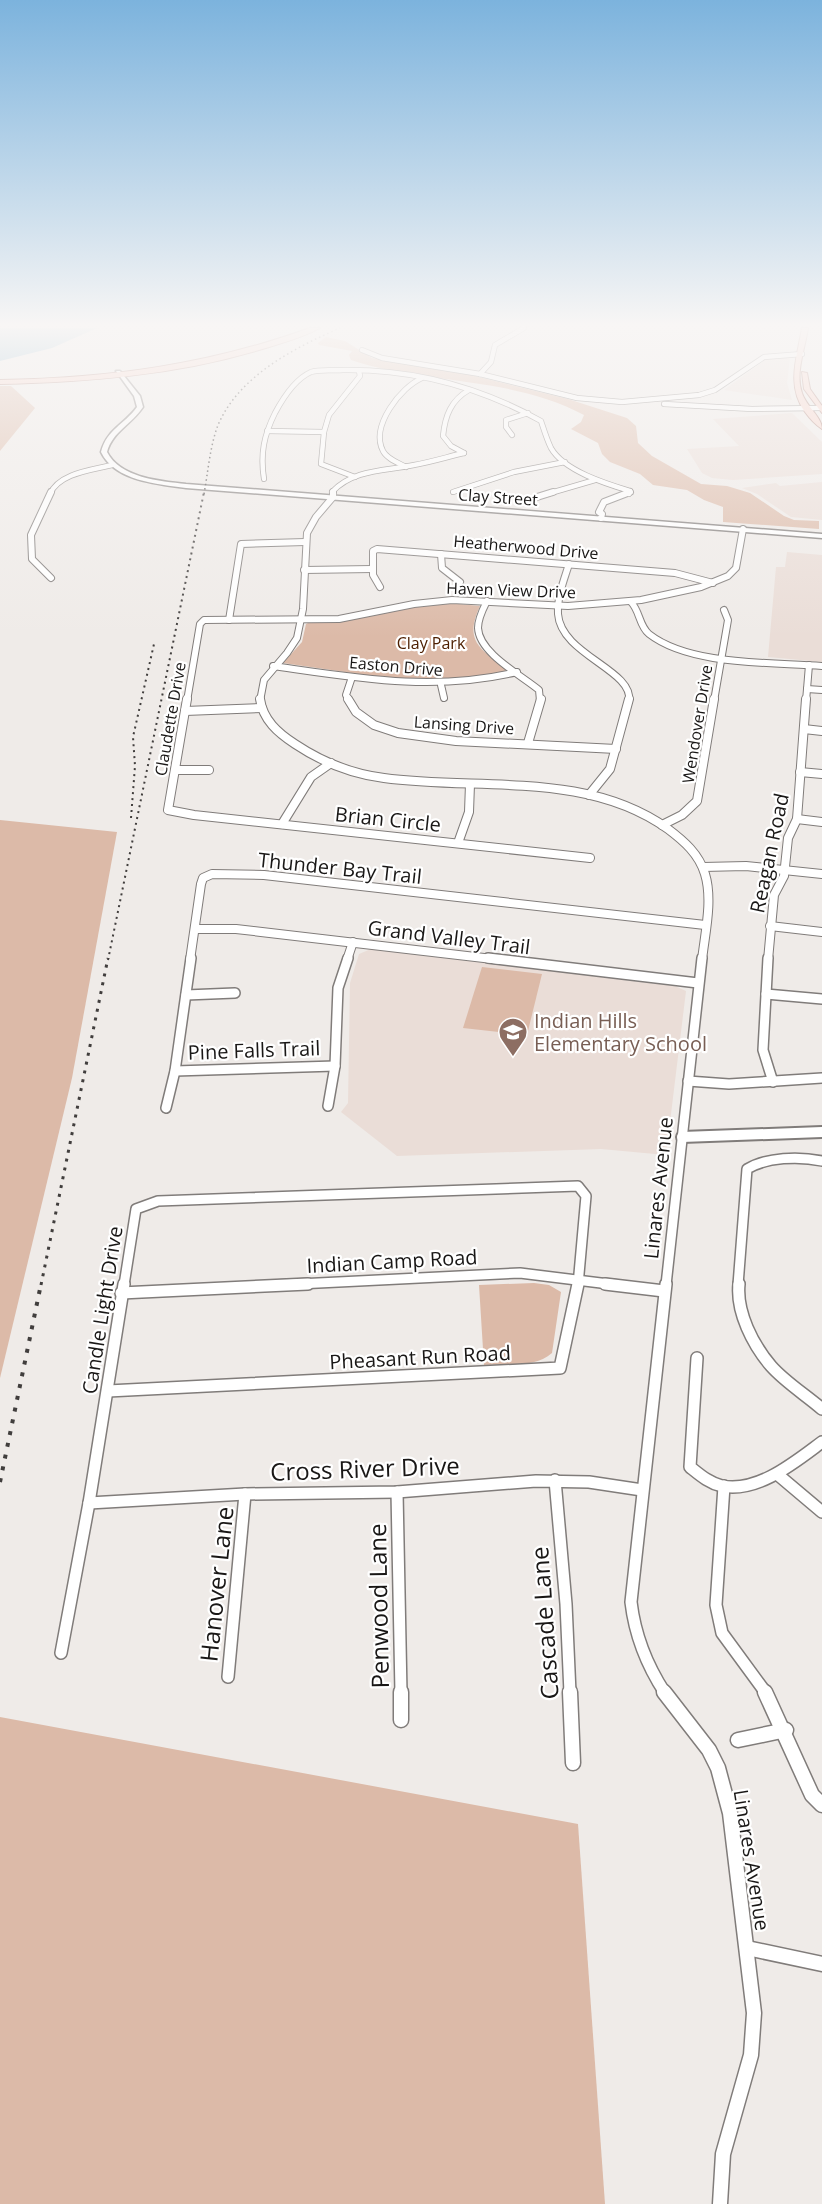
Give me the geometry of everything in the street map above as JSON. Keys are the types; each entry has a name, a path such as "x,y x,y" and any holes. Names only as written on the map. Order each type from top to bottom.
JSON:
{"main road":[{"path":"112,465 105,452 107,441 117,431"},
{"name":"Clay Street","path":"112,465 133,475 174,485 602,516 822,536"}],"street":[{"path":"264,479 261,456 267,431 324,432 321,464 355,477"},
{"path":"381,431 384,453 406,467"},
{"path":"185,711 262,708 261,687 273,666 294,644 300,620 305,542 309,528 333,495 343,486 341,484 355,477 464,453 451,446 443,436 444,431"},
{"path":"509,431 512,435"},
{"path":"545,431 552,450 565,462 594,480 630,491 629,494 608,501 610,503 607,512 602,516"},
{"path":"453,492 514,472 565,462"},
{"path":"51,578 32,559 32,535 53,487 77,473 112,465"},
{"path":"537,497 594,480"},
{"name":"Haven View Drive","path":"204,620 348,618 423,603 487,601 558,606 631,602 713,583 728,576 736,568 743,529"},
{"path":"229,620 239,548 242,544 305,542"},
{"name":"Heatherwood Drive","path":"372,570 373,551 377,549 675,573 713,583"},
{"path":"441,554 439,563 443,570 460,582"},
{"path":"568,564 559,591 560,625 568,640 584,654 613,673 628,690 630,697 610,769 589,795"},
{"path":"304,570 372,570 373,579 380,587"},
{"path":"487,601 480,617 478,632 489,651 539,690 542,698 528,743"},
{"path":"631,602 638,609 643,628 654,638 685,651 722,657 822,666"},
{"name":"Wendover Drive","path":"662,825 682,815 697,801 728,620 724,610"},
{"name":"Claudette Drive","path":"182,814 168,810 200,624 204,620"},
{"name":"Reagan Road","path":"773,1082 763,1050 772,899 782,882 788,838 797,819 809,665"},
{"name":"Easton Drive","path":"273,666 406,684 441,685 483,681 517,672"},
{"name":"Lansing Drive","path":"352,677 346,695 352,708 369,722 391,731 436,740 616,749"},
{"path":"441,685 444,698"},
{"path":"807,689 822,690"},
{"name":"Linares Avenue","path":"262,708 273,726 290,742 331,764 402,780 535,786 589,795 630,808 662,825 690,848 703,867 709,892 631,1602 634,1628 646,1664 664,1692 695,1730 718,1768 730,1813 754,2013 751,2055 723,2154 720,2204"},
{"path":"804,729 822,731"},
{"path":"282,824 311,777 331,764"},
{"path":"176,770 209,770"},
{"path":"800,772 822,774"},
{"path":"458,843 469,812 470,784"},
{"name":"Brian Circle","path":"182,814 590,858"},
{"path":"797,819 822,822"},
{"path":"703,867 746,866 822,874"},
{"name":"Thunder Bay Trail","path":"166,1108 175,1071 201,884 203,878 212,874 264,875 705,925"},
{"path":"770,926 822,932"},
{"name":"Grand Valley Trail","path":"195,929 236,928 698,983"},
{"path":"328,1106 335,1066 338,988 353,942"},
{"path":"186,995 235,993"},
{"path":"766,994 822,999"},
{"name":"Pine Falls Trail","path":"175,1071 335,1066"},
{"path":"688,1081 729,1084 822,1078"},
{"path":"682,1137 822,1132"},
{"path":"822,1161 804,1158 756,1163 747,1169 738,1291 747,1329 766,1360 804,1396 822,1409"},
{"name":"Candle Light Drive","path":"61,1653 108,1391 121,1293 136,1209 158,1201 578,1186 586,1196"},
{"name":"Pheasant Run Road","path":"108,1391 560,1368 579,1281 586,1196"},
{"name":"Indian Camp Road","path":"121,1293 520,1273 664,1291"},
{"path":"697,1358 690,1467 700,1478 724,1486 747,1486 777,1474 822,1442"},
{"path":"777,1474 822,1512"},
{"name":"Cross River Drive","path":"89,1503 245,1494 397,1492 555,1480 589,1482 642,1490"},
{"name":"Cascade Lane","path":"555,1480 566,1604 573,1763"},
{"path":"724,1486 716,1605 722,1633 770,1698 786,1730 812,1794 822,1805"},
{"name":"Penwood Lane","path":"397,1492 401,1720"},
{"name":"Hanover Lane","path":"228,1677 245,1494"},
{"path":"738,1740 786,1730"},
{"path":"747,1948 822,1964"}],"shaded area":[{"path":"724,431 810,431 822,442 822,474 733,480 712,478 702,473 687,449 739,446"},
{"path":"822,482 822,520 791,517 757,494 742,488 776,483 780,486"},
{"path":"787,552 822,555 822,662 768,657 776,567 785,567"},
{"name":"Indian Hills Elementary School","path":"371,949 675,986 686,991 666,1155 601,1149 397,1156 341,1112 348,1103 350,983 359,954"}],"green space":[{"path":"0,431 16,431 0,451"},
{"path":"575,431 637,431 638,443 652,456 701,484 727,486 750,493 784,516 794,520 819,521 819,529 723,522 723,507 687,490 653,485 640,474 610,462 602,454 598,443"},
{"name":"Clay Park","path":"449,603 480,606 475,618 474,636 488,655 506,668 505,672 483,678 400,680 283,663 302,642 306,624 310,622 348,620 406,608"},
{"path":"0,820 117,832 72,1078 0,1378"},
{"path":"482,967 542,974 527,1035 463,1028"},
{"path":"534,1283 549,1285 561,1292 552,1353 529,1363 484,1365 479,1285"},
{"path":"0,1717 578,1824 605,2204 0,2204"}],"railway":[{"path":"204,494 216,431"},
{"path":"108,960 204,492"},
{"path":"131,818 135,766 133,737 154,644"},
{"path":"41,1285 108,958"},
{"path":"0,1482 41,1284"}],"place":[{"name":"Indian Hills Elementary School","path":"513,1058"}]}
